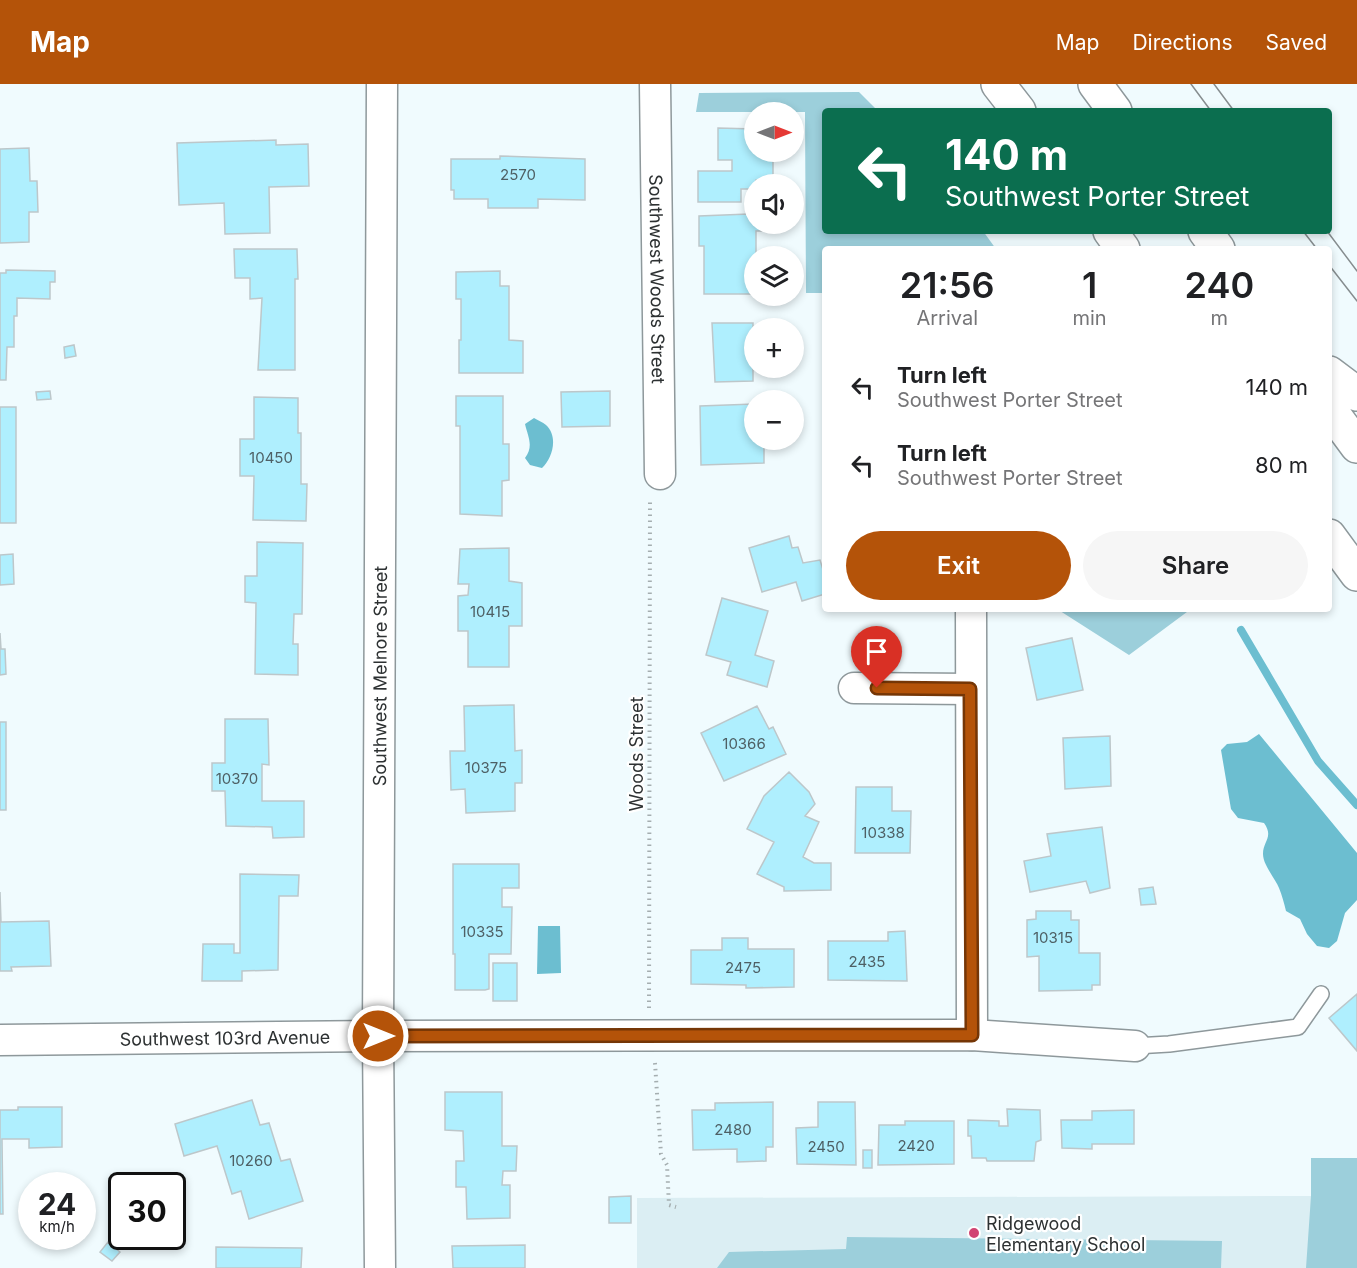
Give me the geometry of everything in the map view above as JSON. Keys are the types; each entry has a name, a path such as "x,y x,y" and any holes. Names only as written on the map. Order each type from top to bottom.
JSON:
{"highway":[{"path":"998,84 1017,108"},
{"path":"1095,84 1113,108"},
{"path":"1332,375 1357,394"},
{"path":"1332,412 1357,446"},
{"path":"1332,540 1357,574"}],"street":[{"name":"Southwest Melnore Street","path":"380,1268 378,1036 382,84"},
{"name":"Southwest Woods Street","path":"655,84 660,474"},
{"path":"971,612 972,1035"},
{"path":"854,688 970,689"},
{"name":"Southwest 103rd Avenue","path":"0,1040 378,1036 972,1035 1135,1046"}],"lane":[{"path":"1135,1046 1169,1044 1298,1027 1321,994"}],"path":[{"name":"Woods Street","path":"660,474 650,497 649,1036 655,1062 661,1154 667,1165 669,1205 676,1207"}],"shaded area":[{"path":"859,92 875,108 822,108 822,234 985,234 994,246 822,246 822,293 806,293 804,102 744,102 744,112 696,112 699,93"},
{"path":"534,418 550,430 553,442 549,459 542,468 530,465 525,458 530,445 525,424"},
{"path":"1062,612 1187,612 1129,655"},
{"path":"1259,734 1357,853 1357,900 1345,913 1337,941 1329,948 1317,946 1307,934 1300,919 1286,911 1279,888 1267,867 1263,854 1268,836 1264,823 1238,818 1231,809 1221,750 1227,744 1247,742"},
{"path":"538,926 560,926 561,973 537,974"},
{"path":"1311,1158 1357,1158 1357,1268 1306,1268"},
{"name":"Ridgewood Elementary School","path":"1311,1196 1311,1268 637,1268 637,1198"},
{"path":"847,1237 1222,1241 1221,1268 717,1268 729,1252 846,1249"}],"building":[{"path":"718,128 744,129 744,162 773,162 773,174 744,174 741,202 698,202 698,171 732,171 732,160 718,160"},
{"path":"276,140 276,145 308,144 309,186 269,187 270,233 225,234 224,203 179,205 177,143"},
{"path":"29,148 30,181 37,181 38,212 29,212 29,242 0,243 0,149"},
{"path":"500,156 585,159 585,200 538,199 538,208 488,208 488,199 454,199 454,190 451,190 451,159 500,159"},
{"path":"744,214 744,234 756,234 756,246 744,246 744,294 704,294 704,246 699,246 699,216"},
{"path":"234,249 297,249 295,370 258,370 262,298 250,299 250,278 235,278"},
{"path":"6,270 55,271 55,282 50,282 50,299 17,298 17,316 14,316 14,347 7,347 6,380 0,380 0,273 6,273"},
{"path":"500,271 500,286 509,286 509,340 523,341 523,373 459,373 461,299 456,299 456,272"},
{"path":"712,323 744,323 744,378 753,378 753,381 715,382"},
{"path":"74,345 76,356 65,358 64,347"},
{"path":"50,391 51,399 37,400 36,392"},
{"path":"610,391 610,426 562,427 561,392"},
{"path":"456,396 503,396 503,444 509,444 509,480 502,481 502,516 460,514 460,426 456,426"},
{"path":"254,397 298,398 301,484 307,484 306,521 253,520 254,476 240,476 240,439 254,439"},
{"path":"744,404 744,450 764,450 764,463 701,465 700,406"},
{"path":"0,407 16,407 16,523 0,523"},
{"path":"789,536 792,548 798,547 803,563 820,560 822,595 802,601 796,582 762,592 749,548"},
{"path":"257,542 303,543 302,614 294,614 293,644 298,644 298,675 255,674 256,603 245,602 245,576 257,576"},
{"path":"509,548 509,581 522,583 522,626 509,626 509,667 468,667 468,631 458,631 458,596 468,595 469,584 458,584 460,549"},
{"path":"13,554 14,584 0,585 0,555"},
{"path":"722,598 768,611 755,655 774,661 767,687 727,675 731,662 706,655"},
{"path":"0,633 1,649 5,649 6,674 0,675"},
{"path":"1072,638 1083,690 1037,700 1026,648"},
{"path":"514,705 515,751 522,750 522,783 515,783 515,811 466,813 465,789 451,790 450,751 465,751 464,706"},
{"path":"757,706 769,729 773,727 786,754 724,781 701,733"},
{"path":"225,719 268,719 269,765 262,764 262,801 304,801 304,837 273,838 272,827 226,826 225,791 212,791 212,763 225,763"},
{"path":"0,722 6,722 6,810 0,810"},
{"path":"1110,736 1111,786 1065,789 1063,738"},
{"path":"789,772 809,792 815,804 805,816 819,822 803,857 814,863 831,863 831,890 784,891 784,887 757,874 774,842 747,829 764,796"},
{"path":"856,787 892,787 892,811 911,811 910,853 855,853"},
{"path":"1102,827 1110,888 1090,893 1086,881 1030,892 1024,861 1051,856 1047,834"},
{"path":"453,864 519,864 519,888 502,888 502,907 512,907 511,954 489,954 489,989 455,990"},
{"path":"240,874 299,875 298,896 279,896 278,970 242,971 242,981 202,981 203,944 234,944 234,953 240,953"},
{"path":"1153,887 1156,904 1141,905 1139,889"},
{"path":"0,892 1,922 49,921 51,966 11,967 12,971 0,971"},
{"path":"1036,911 1071,911 1071,920 1079,920 1079,953 1100,953 1100,985 1092,985 1092,990 1039,991 1039,956 1027,957 1027,920 1036,919"},
{"path":"905,931 907,981 828,980 828,941 888,941 888,932"},
{"path":"722,938 748,938 748,949 794,949 794,987 746,988 746,985 691,984 691,950 722,950"},
{"path":"493,963 517,963 517,1001 493,1001"},
{"path":"1357,994 1357,1051 1329,1018"},
{"path":"445,1092 502,1092 502,1146 517,1146 516,1171 503,1171 502,1185 510,1185 510,1218 467,1219 466,1187 456,1187 456,1161 464,1161 463,1131 445,1130"},
{"path":"252,1100 260,1125 269,1123 281,1161 290,1159 303,1201 249,1219 241,1191 232,1194 217,1146 184,1156 175,1124"},
{"path":"773,1102 773,1147 766,1147 766,1161 737,1162 737,1149 693,1150 692,1110 715,1110 715,1103"},
{"path":"818,1102 855,1102 856,1165 797,1164 796,1128 818,1127"},
{"path":"18,1107 62,1107 62,1147 29,1148 29,1139 2,1139 3,1214 0,1214 0,1110 18,1110"},
{"path":"1007,1109 1040,1110 1041,1140 1036,1142 1034,1161 987,1161 986,1158 972,1158 968,1120 999,1121 999,1126 1008,1126"},
{"path":"1134,1110 1134,1144 1092,1144 1092,1149 1062,1148 1061,1120 1092,1120 1092,1111"},
{"path":"905,1121 954,1121 954,1164 878,1165 879,1125 905,1125"},
{"path":"863,1150 872,1150 872,1168 863,1168"},
{"path":"631,1196 631,1223 609,1223 609,1197"},
{"path":"108,1242 108,1250 120,1252 112,1261 100,1252"},
{"path":"525,1245 525,1268 453,1268 452,1246"},
{"path":"216,1247 302,1248 301,1268 216,1268"}],"waterway":[{"path":"1241,630 1318,761 1357,805"}],"tram line":[{"path":"1191,84 1209,108"},
{"path":"1214,84 1232,108"},
{"path":"1305,234 1315,246"},
{"path":"1329,234 1357,271"},
{"path":"1332,269 1357,301"}],"place":[{"name":"Ridgewood Elementary School","path":"974,1233"}],"route":[{"path":"378,1036 972,1035 970,689 877,688"}]}
